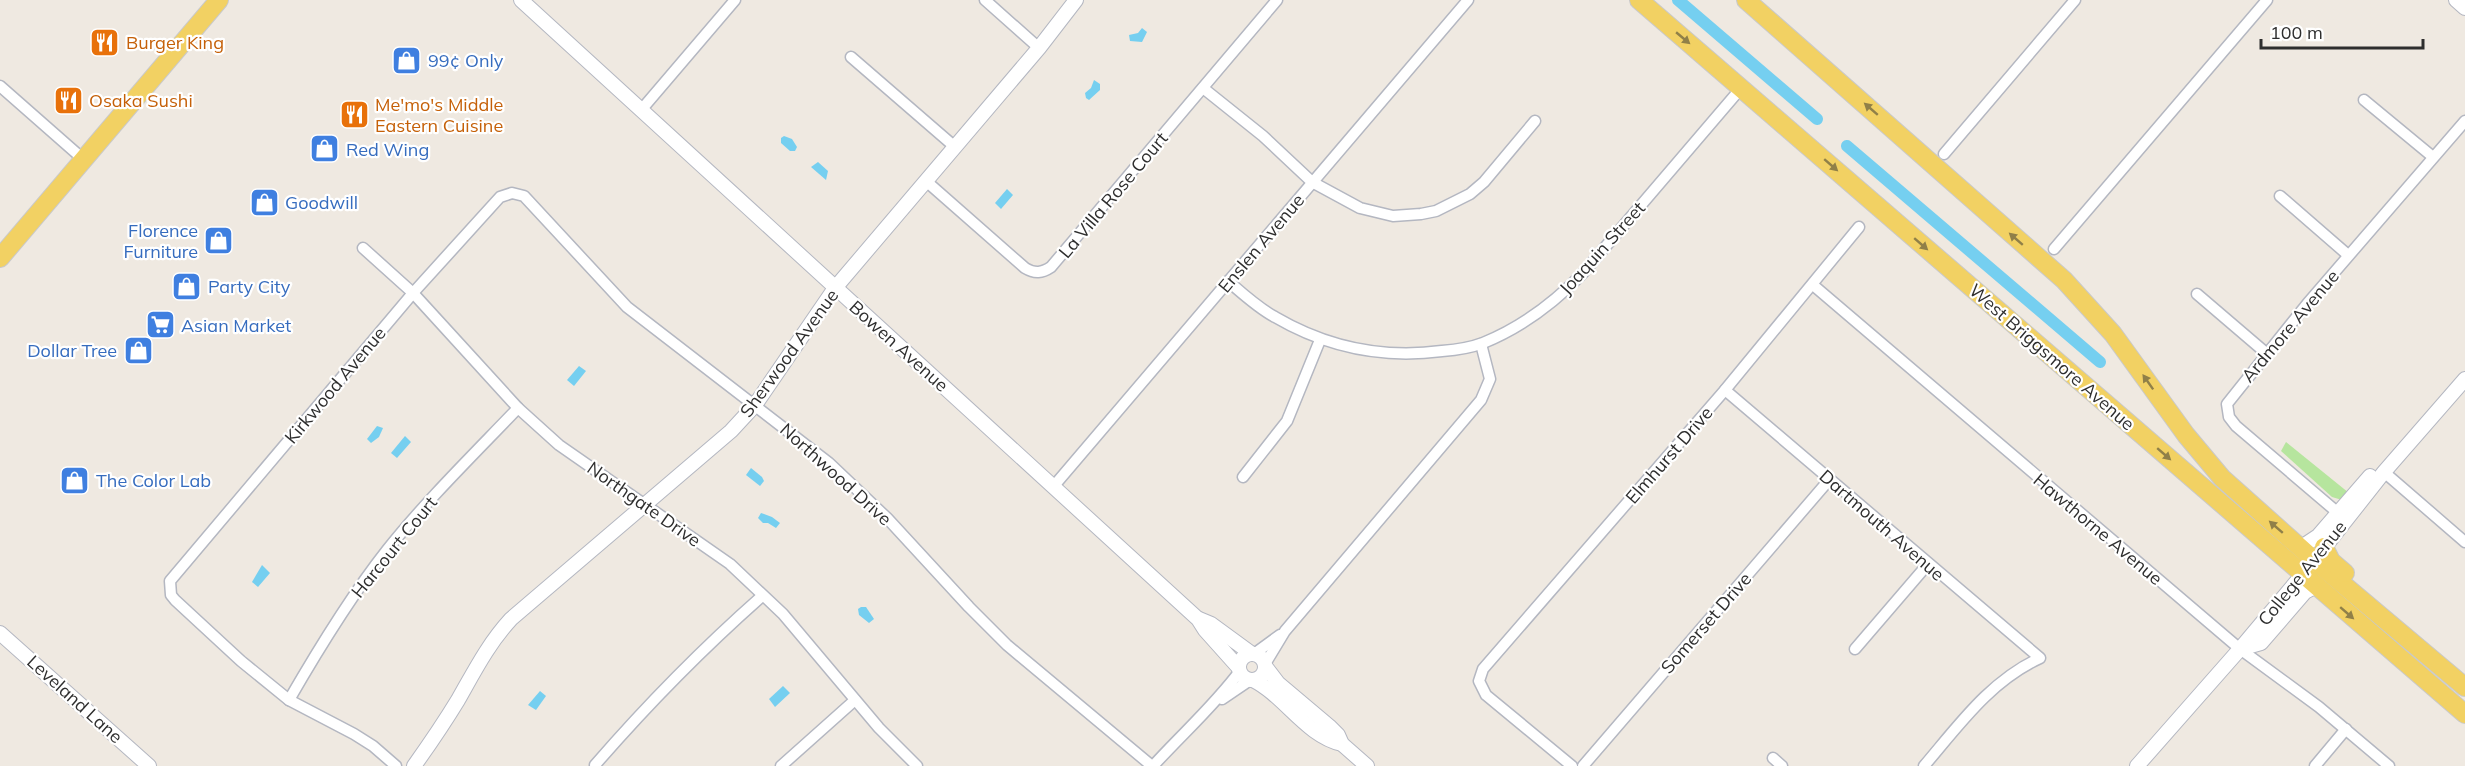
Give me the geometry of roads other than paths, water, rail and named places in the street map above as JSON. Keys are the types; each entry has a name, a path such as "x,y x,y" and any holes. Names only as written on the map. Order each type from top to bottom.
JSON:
{"main road":[{"path":"0,258 219,0"},
{"name":"West Briggsmore Avenue","path":"1639,0 2465,714"},
{"path":"1746,0 2064,280 2112,334 2211,466 2300,548 2319,553 2465,687"}],"street":[{"name":"Bowen Avenue","path":"521,0 1198,619 1245,675 1270,692 1321,735 1332,742 1342,744"},
{"path":"642,109 735,0"},
{"path":"985,0 1039,48"},
{"name":"Sherwood Avenue","path":"414,766 453,708 483,654 511,619 731,431 755,405 835,288 1039,48 1076,0"},
{"name":"La Villa Rose Court","path":"926,182 1025,268 1032,272 1045,272 1052,267 1277,0"},
{"name":"Enslen Avenue","path":"1053,487 1468,0"},
{"path":"1944,154 2075,0"},
{"path":"2054,249 2266,0"},
{"path":"2456,0 2465,8"},
{"path":"851,57 955,147"},
{"path":"0,86 83,159"},
{"name":"Joaquin Street","path":"1228,281 1274,316 1320,339 1348,348 1398,355 1425,354 1481,344 1515,327 1562,295 1742,87"},
{"path":"1203,88 1263,136 1312,182 1360,208 1377,213 1407,216 1436,211 1455,203 1484,182 1535,121"},
{"path":"2364,100 2433,157"},
{"name":"Ardmore Avenue","path":"2342,516 2236,426 2229,417 2227,404 2231,396 2348,255 2465,121"},
{"name":"Kirkwood Avenue","path":"289,700 241,661 175,600 169,587 174,574 413,293 500,197 512,192"},
{"name":"Northwood Drive","path":"512,192 524,196 627,307 755,405 859,490 1007,645 1153,766"},
{"path":"2280,196 2348,255"},
{"name":"Elmhurst Drive","path":"1572,766 1486,695 1479,681 1486,664 1725,390 1859,227"},
{"name":"Northgate Drive","path":"363,248 413,293 518,408 559,445 730,564 783,614 855,700 917,766"},
{"name":"Hawthorne Avenue","path":"1813,285 2240,649 2346,729 2389,766"},
{"path":"2197,294 2266,353"},
{"path":"1242,477 1287,421 1320,339"},
{"path":"1153,766 1179,737 1245,675 1262,676 1265,665 1285,631 1480,400 1490,379 1481,344"},
{"path":"2300,548 2342,516 2370,476 2384,472 2465,379"},
{"name":"Dartmouth Avenue","path":"1725,390 2040,658 2018,668 1988,692 1924,766"},
{"name":"Harcourt Court","path":"289,700 334,625 388,550 427,504 518,408"},
{"path":"2384,472 2465,542"},
{"name":"Somerset Drive","path":"1583,766 1829,480"},
{"name":"College Avenue","path":"2137,766 2240,649 2309,580 2319,553 2342,516"},
{"path":"1855,649 1928,564"},
{"path":"2259,663 2257,653 2261,643 2305,592 2309,580"},
{"path":"595,765 672,679 762,596"},
{"name":"Bowen Avenue","path":"1198,619 1211,624 1252,654"},
{"path":"1245,675 1244,657 1285,631"},
{"name":"Leveland Lane","path":"0,633 149,766"},
{"path":"2240,649 2261,643"},
{"path":"1252,654 1261,657 1265,665"},
{"name":"Bowen Avenue","path":"1265,665 1288,693 1329,726 1342,744 1367,766"},
{"path":"289,700 354,734 373,746 396,766"},
{"path":"781,766 855,700"},
{"path":"2315,766 2346,729"},
{"path":"1773,758 1782,766"}],"water":[{"path":"1142,28 1147,32 1142,42 1130,41 1129,35 1138,33"},
{"path":"1094,80 1100,84 1100,90 1089,100 1085,93 1091,88"},
{"path":"784,136 792,139 797,147 795,151 790,151 781,143 781,138"},
{"path":"818,162 828,171 826,180 811,167"},
{"path":"1007,189 1013,195 1001,209 995,203"},
{"path":"579,366 586,371 574,386 567,380"},
{"path":"377,426 383,428 379,437 371,443 367,439"},
{"path":"405,436 411,442 397,458 391,453"},
{"path":"751,468 764,481 760,486 746,475"},
{"path":"761,513 780,523 776,528 763,523 758,518"},
{"path":"262,565 270,573 258,587 252,582"},
{"path":"866,607 874,619 869,623 859,615 858,609"},
{"path":"783,686 790,693 775,707 769,699"},
{"path":"540,691 546,696 536,710 528,705"}],"waterway":[{"path":"1678,0 1817,119"},
{"path":"1847,146 2100,362"}],"place":[{"name":"Burger King","path":"105,42"},
{"name":"99¢ Only","path":"407,60"},
{"name":"Osaka Sushi","path":"68,100"},
{"name":"Me'mo's Middle Eastern Cuisine","path":"354,114"},
{"name":"Red Wing","path":"325,149"},
{"name":"Goodwill","path":"264,202"},
{"name":"Florence Furniture","path":"219,240"},
{"name":"Party City","path":"187,286"},
{"name":"Asian Market","path":"160,325"},
{"name":"Dollar Tree","path":"138,350"},
{"name":"The Color Lab","path":"75,480"}]}
